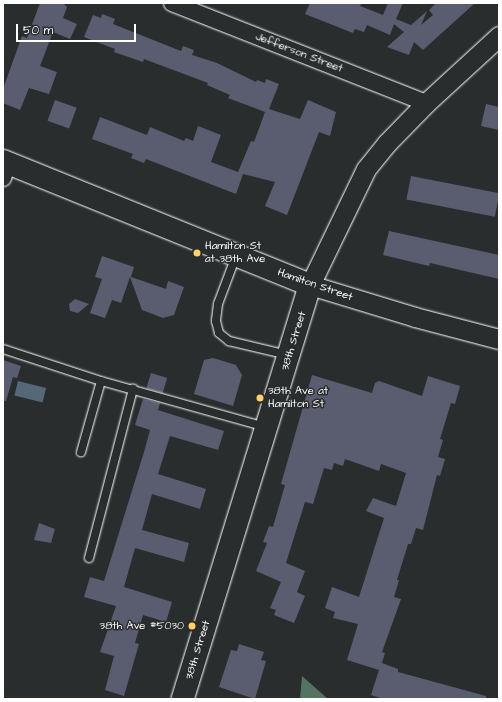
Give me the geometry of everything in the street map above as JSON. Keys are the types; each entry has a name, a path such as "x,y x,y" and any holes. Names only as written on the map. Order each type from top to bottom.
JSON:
{"main road":[{"name":"Hamilton Street","path":"5,167 310,285"},
{"name":"38th Street","path":"183,699 268,427 310,285"}],"street":[{"name":"Jefferson Street","path":"172,3 426,103"},
{"name":"38th Street","path":"310,285 366,169 387,143 426,103 499,36"},
{"name":"Hamilton Street","path":"310,285 415,317 499,339"}],"lane":[{"path":"237,256 218,304 216,321 219,333 229,341 289,356"},
{"path":"3,349 101,381 268,427"},
{"path":"80,452 101,381"},
{"path":"89,558 132,389"}],"green space":[{"path":"302,676 328,699 300,699"}],"water":[{"path":"18,381 46,388 43,403 14,396"}],"building":[{"path":"40,3 63,3 67,7 63,18 77,24 70,39 53,32 40,66 57,72 49,94 29,88 20,110 3,103 3,89 22,36 27,38"},
{"path":"310,3 362,3 360,6 383,15 388,3 403,3 396,19 411,25 427,11 421,25 433,15 429,10 436,3 475,3 423,50 414,42 409,55 387,47 404,32 394,24 390,35 367,25 364,32 355,29 353,33 305,14"},
{"path":"102,14 115,19 113,24 181,51 183,46 194,50 192,55 217,63 256,82 257,80 265,83 266,79 279,84 269,109 300,119 308,100 336,112 330,136 319,132 287,215 265,206 275,182 243,174 236,194 146,159 144,163 131,158 133,154 92,139 100,117 147,135 150,127 184,141 186,138 193,141 198,126 221,135 211,162 238,172 251,141 254,142 265,112 228,98 230,95 207,85 208,83 144,59 143,62 114,52 115,49 84,37 93,15 101,18"},
{"path":"55,100 77,108 69,129 47,121"},
{"path":"486,104 499,107 499,130 481,126"},
{"path":"411,176 499,193 495,217 406,200"},
{"path":"389,231 499,255 499,279 430,263 429,266 383,255"},
{"path":"102,256 134,267 131,277 166,289 168,281 184,287 174,315 163,318 142,310 130,277 121,303 112,300 105,318 90,313 102,279 95,277"},
{"path":"75,299 89,304 78,313 70,311 69,304"},
{"path":"213,358 236,365 242,375 233,406 194,394 204,360"},
{"path":"3,360 21,366 17,378 13,377 6,401 3,401"},
{"path":"151,373 167,378 163,393 146,388"},
{"path":"312,375 372,393 375,383 379,381 422,396 428,376 460,386 455,404 451,403 440,439 443,440 438,457 445,459 440,476 437,475 423,530 416,528 411,544 408,544 397,580 399,580 394,597 401,599 382,652 385,653 382,663 398,669 398,672 486,696 486,699 383,699 371,695 379,670 347,660 358,624 333,618 335,612 325,608 332,587 359,597 384,518 366,511 373,498 396,506 406,473 381,464 379,471 345,459 343,466 334,463 332,470 324,468 313,504 305,502 286,563 305,571 297,592 305,596 294,623 274,615 276,610 270,608 281,582 256,571 267,543 263,542 269,526 273,527 285,485 281,484"},
{"path":"143,399 160,403 158,410 224,431 218,450 170,436 158,474 206,489 200,509 152,494 142,530 189,543 184,562 135,548 124,587 172,602 166,622 143,615 135,643 139,644 124,696 105,690 114,656 100,652 116,606 84,597 90,577 104,581 144,452 150,430 135,425"},
{"path":"39,523 55,529 51,543 34,540"},
{"path":"239,644 264,652 261,660 266,661 255,699 219,687 231,650 237,651"}],"place":[{"name":"Hamilton St at 38th Ave","path":"197,253"},
{"name":"38th Ave at Hamilton St","path":"260,398"},
{"name":"38th Ave #5030","path":"192,626"}]}
